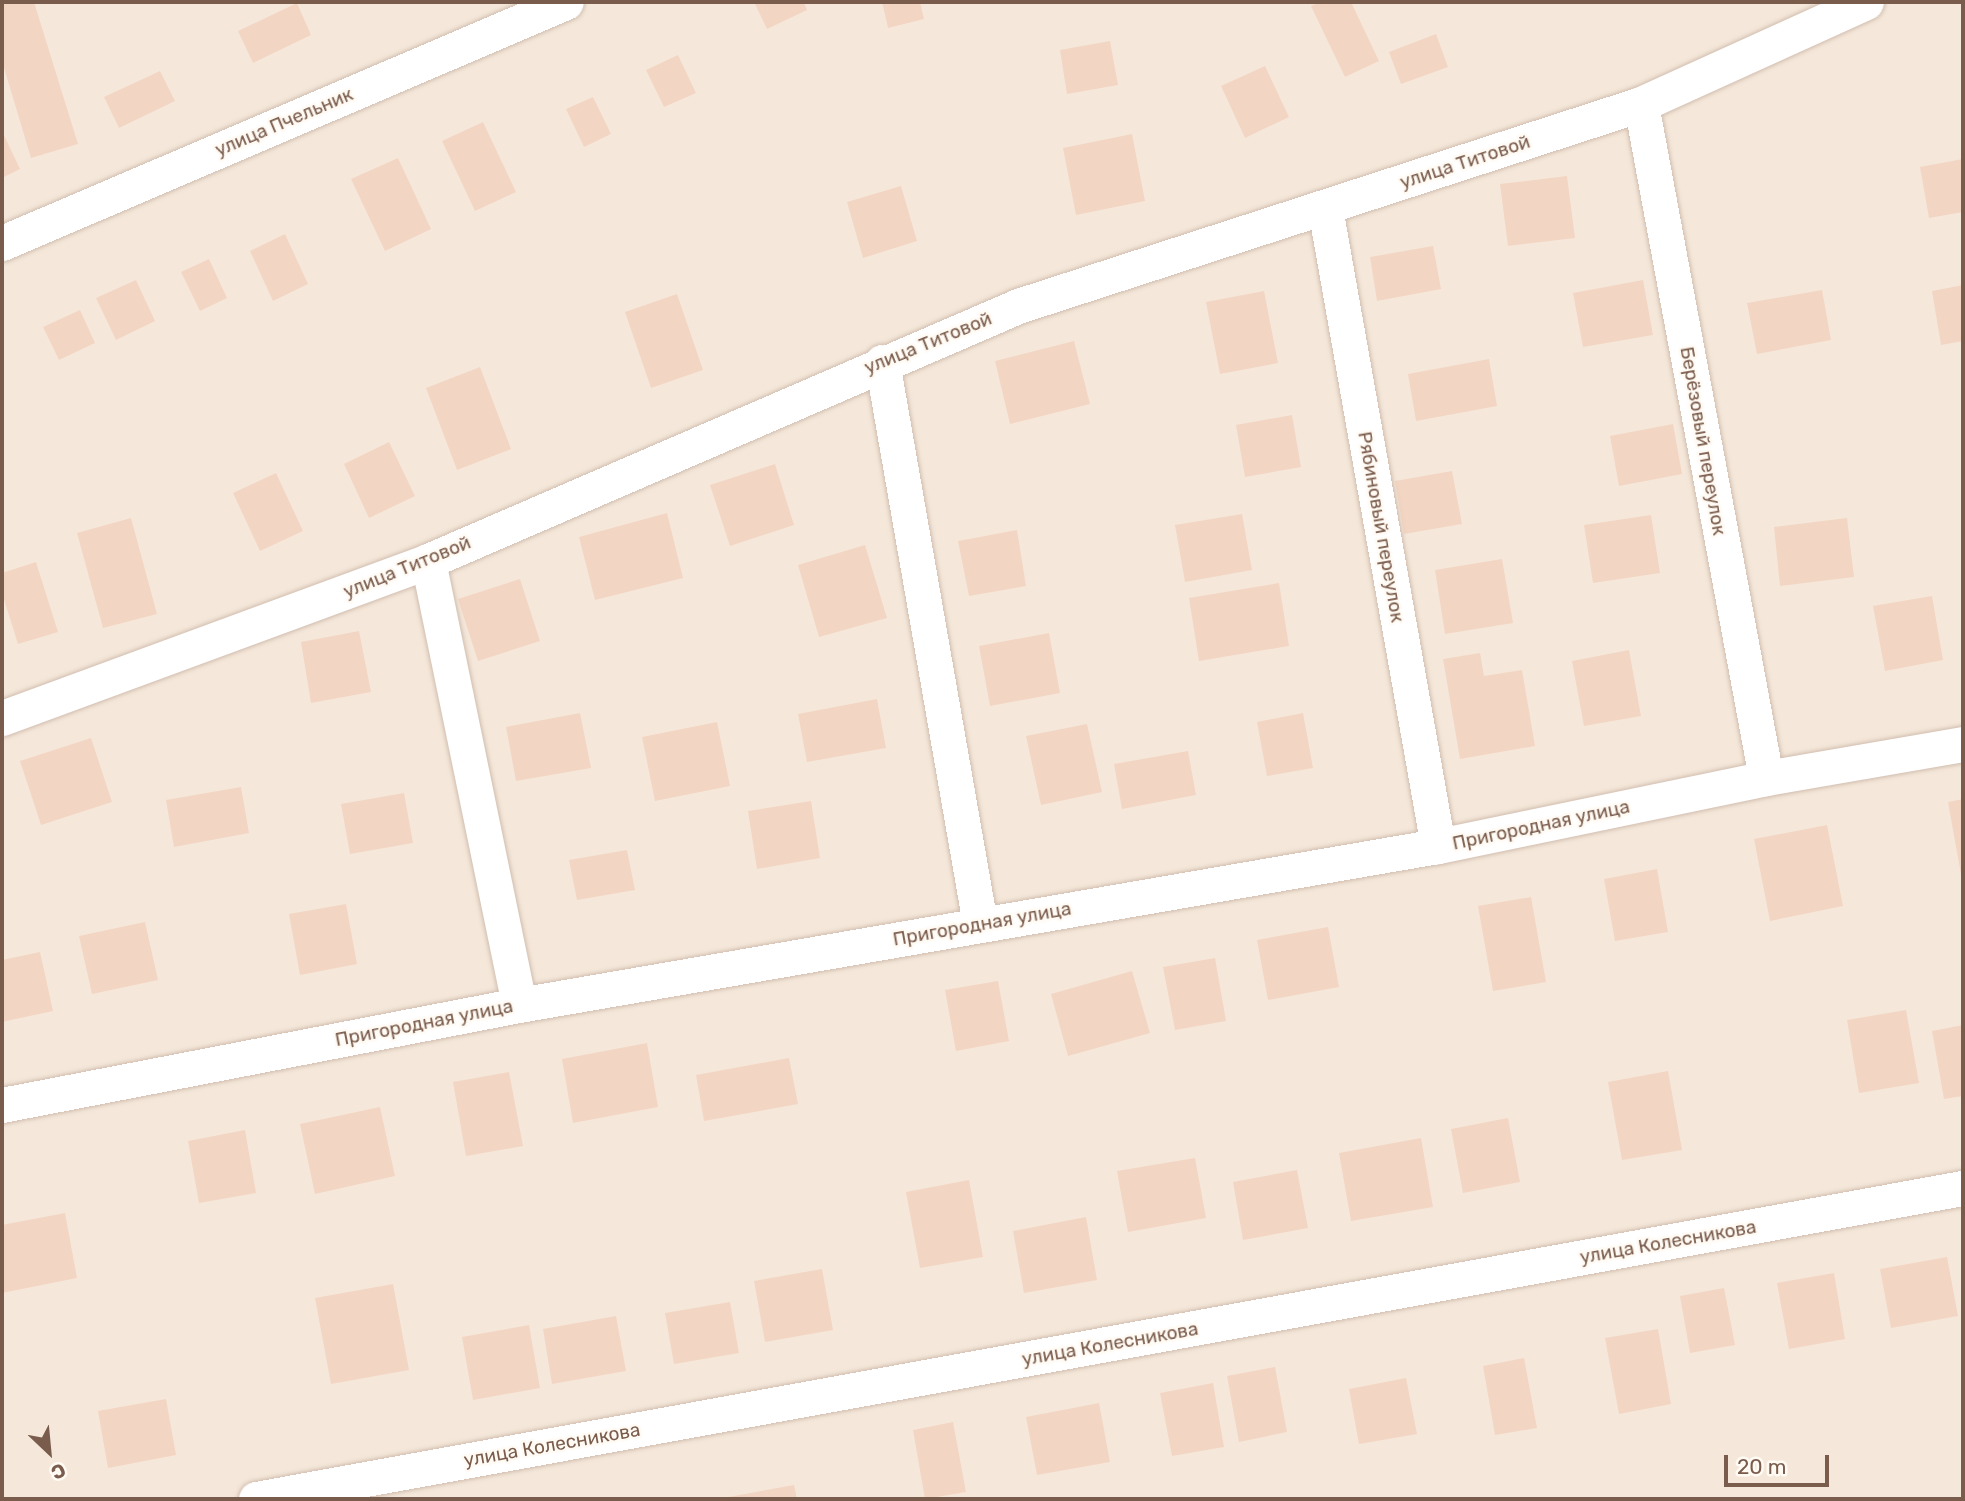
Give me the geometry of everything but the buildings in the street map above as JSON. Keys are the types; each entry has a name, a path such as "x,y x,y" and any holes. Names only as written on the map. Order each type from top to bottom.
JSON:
{"street":[{"name":"улица Пчельник","path":"2,243 566,2"},
{"name":"улица Титовой","path":"2,718 428,561 882,362 1018,306 1641,104 1866,2"},
{"name":"Берёзовый переулок","path":"1641,104 1766,778"},
{"name":"Рябиновый переулок","path":"1325,208 1438,846"},
{"path":"882,362 980,924"},
{"path":"428,561 519,1005"},
{"name":"Пригородная улица","path":"2,1105 519,1005 1438,846 1766,778 1963,744"},
{"name":"улица Колесникова","path":"256,1499 1963,1188"}],"shaded area":[{"path":"2,2 1963,2 1963,1499 2,1499"}]}
